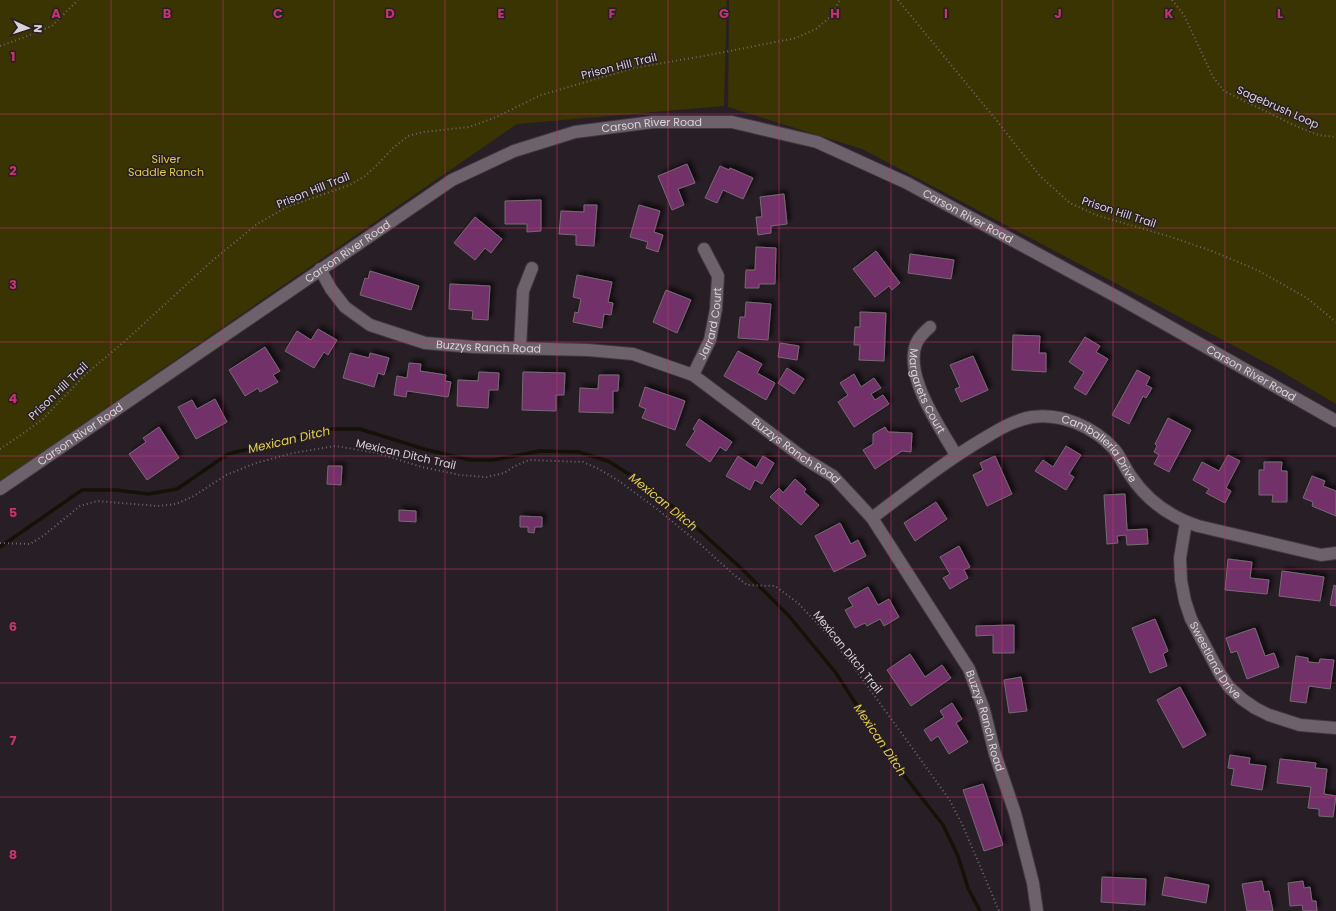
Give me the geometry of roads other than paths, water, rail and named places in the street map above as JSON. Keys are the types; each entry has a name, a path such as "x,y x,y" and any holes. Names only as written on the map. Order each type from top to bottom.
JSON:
{"street":[{"name":"Carson River Road","path":"0,489 452,180 514,151 575,132 645,123 732,122 817,142 907,183 1122,299 1336,421"},
{"name":"Jarrard Court","path":"693,375 710,340 716,309 718,276 704,249"},
{"path":"520,348 523,291 532,268"},
{"name":"Buzzys Ranch Road","path":"320,269 331,289 345,307 370,325 425,343 474,348 588,350 633,354 693,375 806,459 833,476 872,518 969,669 984,710 995,754 1015,813 1033,883 1037,911"},
{"name":"Margarets Court","path":"930,327 922,334 917,343 914,354 917,379 922,394 956,455"},
{"name":"Camballeria Drive","path":"872,518 956,455 1002,428 1032,417 1063,419 1077,423 1091,430 1102,438 1115,450 1129,474 1151,500 1186,522 1321,555 1336,553"},
{"name":"Sweetland Drive","path":"1186,522 1180,558 1180,580 1185,601 1191,619 1220,674 1229,687 1242,699 1269,715 1300,725 1336,728"}],"waterway":[{"name":"Mexican Ditch","path":"0,547 82,490 116,490 148,494 177,489 228,454 332,429 360,429 424,449 470,460 493,460 540,451 579,452 608,461 640,481 677,510 742,569 789,616 836,673 892,760 943,825 958,856 968,888 980,911"}],"park label":[{"name":"Silver Saddle Ranch","path":"166,165"}]}
